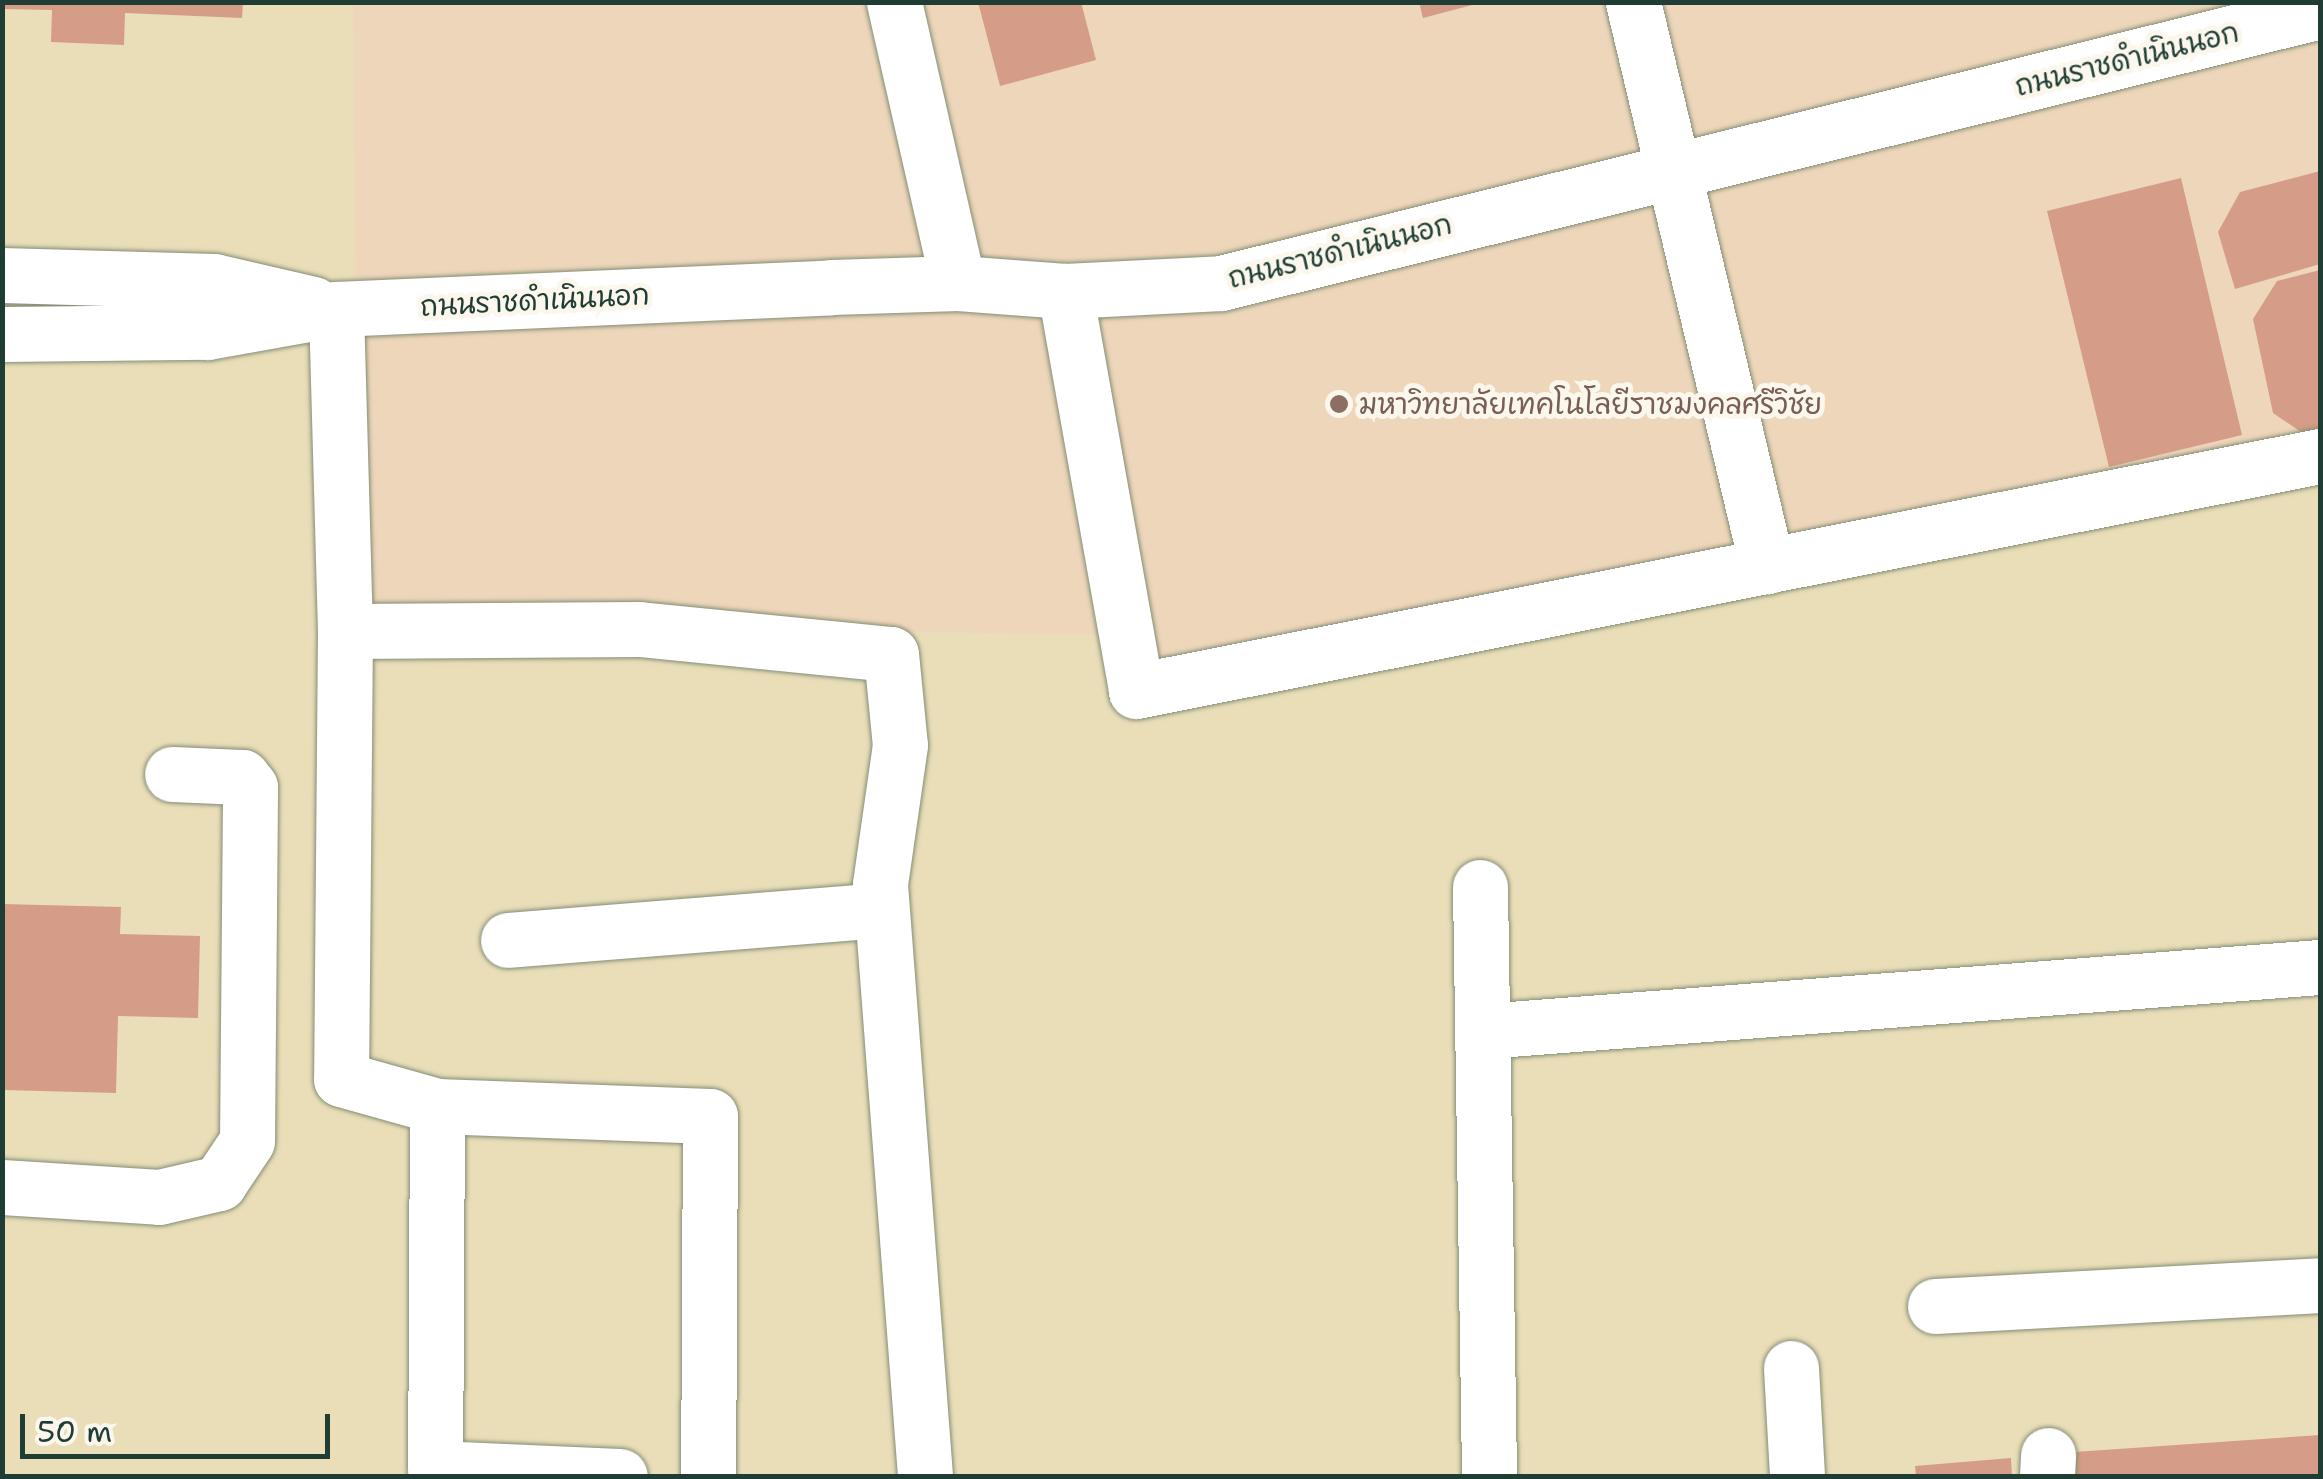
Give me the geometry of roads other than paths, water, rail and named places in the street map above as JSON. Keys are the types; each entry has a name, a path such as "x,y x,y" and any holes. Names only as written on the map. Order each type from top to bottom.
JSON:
{"street":[{"path":"894,2 958,283"},
{"path":"1634,2 1768,566"},
{"name":"ถนนราชดำเนินนอก","path":"2,334 207,332 336,309 958,283 1065,291 1221,282 1673,166 2320,12"},
{"name":"ถนนราชดำเนินนอก","path":"2,275 214,281 336,309"},
{"path":"1065,291 1136,691 2320,456"},
{"path":"336,309 345,632 341,1078 437,1106 710,1116 708,1476"},
{"path":"345,632 639,629 891,654 900,745 882,910 925,1476"},
{"path":"2,1188 160,1197 219,1182 248,1141 250,786 242,777 172,774"},
{"path":"1480,887 1489,1476"},
{"path":"508,940 882,910"},
{"path":"1484,1031 2320,967"},
{"path":"437,1106 435,1468 620,1476"},
{"path":"1935,1306 2320,1285"},
{"path":"1791,1368 1796,1476"}],"place":[{"name":"มหาวิทยาลัยเทคโนโลยีราชมงคลศรีวิชัย","path":"1339,404"}]}
